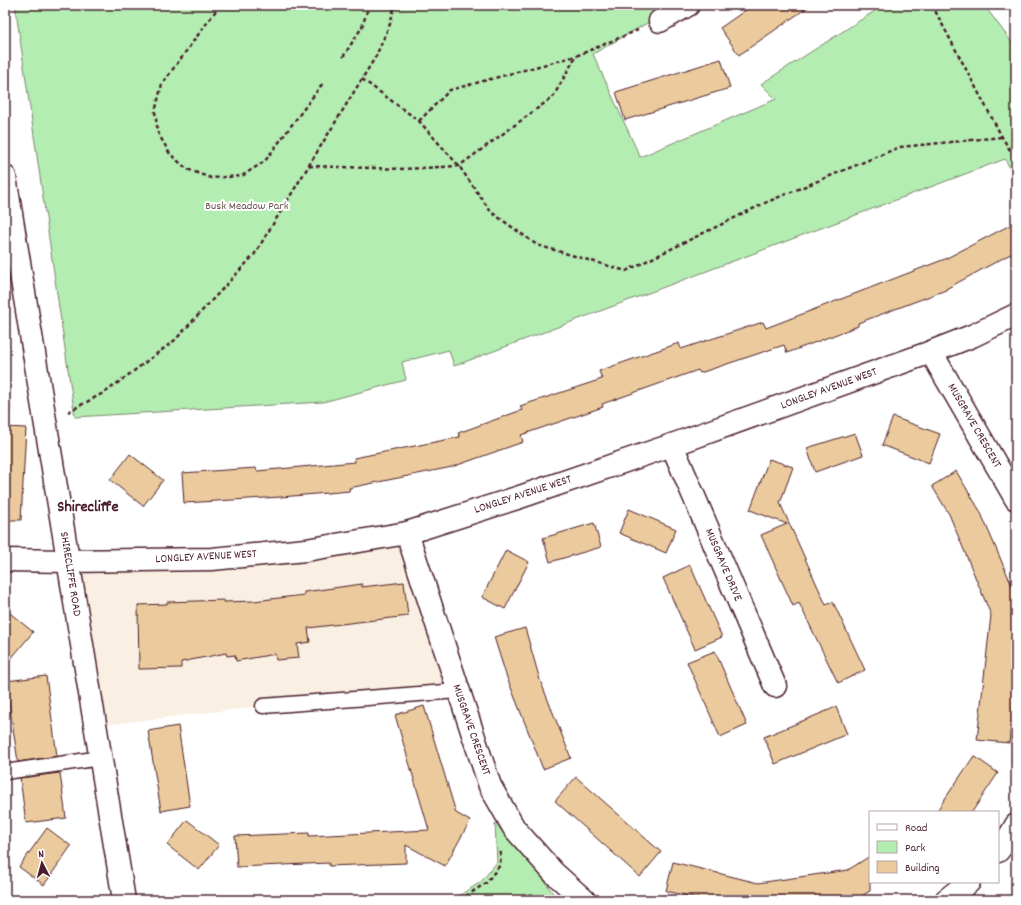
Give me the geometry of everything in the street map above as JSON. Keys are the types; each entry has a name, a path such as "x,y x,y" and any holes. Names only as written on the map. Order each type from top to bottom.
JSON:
{"street":[{"path":"660,22 688,5"},
{"name":"SHIRECLIFFE ROAD","path":"5,177 124,900"},
{"name":"LONGLEY AVENUE WEST","path":"5,560 68,561 212,559 306,550 407,533 520,497 672,445 931,352 972,336 1016,315"},
{"name":"MUSGRAVE CRESCENT","path":"931,352 1016,499"},
{"name":"MUSGRAVE DRIVE","path":"672,445 774,686"},
{"name":"MUSGRAVE CRESCENT","path":"407,533 490,786 514,828 554,873 584,900"},
{"path":"999,850 1014,832"},
{"path":"946,900 968,883"}],"lane":[{"path":"263,706 458,691"},
{"path":"5,772 100,758"}],"path":[{"path":"220,5 162,84 155,112 158,133 170,154 187,169 211,178 242,176 265,162 323,83"},
{"path":"343,57 362,27 369,5"},
{"path":"45,424 107,391 175,340 254,255 376,56 390,24 395,5"},
{"path":"932,5 1002,137 1016,160"},
{"path":"419,121 450,90 576,56 660,22"},
{"path":"308,166 404,169 459,166 552,97 576,56"},
{"path":"362,79 419,121 459,166 491,212 537,245 626,271 767,202 900,147 1002,137"},
{"path":"460,900 486,883 491,877 500,865 501,846"}],"shaded area":[{"path":"5,348 13,412 5,410"},
{"path":"407,533 458,691 263,706 95,726 68,561"}],"green space":[{"name":"Busk Meadow Park","path":"15,5 649,5 656,18 593,54 640,157 776,99 761,84 884,5 984,5 1016,48 1016,180 1005,159 454,366 449,350 402,362 406,380 323,402 75,417"},
{"path":"495,823 542,877 554,895 551,900 452,900 481,882 497,862"}],"building":[{"path":"753,5 811,5 739,55 720,28"},
{"path":"721,59 730,88 625,120 616,92"},
{"path":"1016,222 1016,251 946,290 858,323 858,326 787,353 784,345 700,373 698,370 602,404 603,407 521,435 523,442 452,467 349,488 350,491 184,503 182,473 256,468 257,471 355,462 354,458 460,437 458,433 522,410 520,406 602,379 599,371 679,343 681,349 763,322 766,328 945,259"},
{"path":"893,417 940,434 929,463 882,445"},
{"path":"5,427 26,428 21,520 5,520"},
{"path":"855,433 863,455 815,472 807,448"},
{"path":"130,454 163,480 143,506 110,480"},
{"path":"769,459 793,467 780,503 826,605 833,602 865,670 838,683 799,603 793,606 761,535 787,524 750,510"},
{"path":"956,471 980,511 1016,595 1016,679 1009,743 977,740 991,615 949,514 932,486"},
{"path":"629,509 676,529 666,553 619,533"},
{"path":"594,523 601,547 550,562 543,538"},
{"path":"506,550 529,562 505,609 482,597"},
{"path":"690,565 722,637 695,649 663,578"},
{"path":"404,582 408,616 308,628 310,642 297,644 299,658 276,660 275,654 236,661 235,655 227,656 226,653 181,662 181,668 139,669 138,605 167,604 167,602 224,600 224,602 254,601 304,595 304,592 362,584 362,587"},
{"path":"5,609 33,632 5,666"},
{"path":"525,628 540,680 571,758 543,769 506,675 494,637"},
{"path":"715,651 747,725 720,737 687,662"},
{"path":"46,676 57,756 18,762 6,681"},
{"path":"424,706 456,813 470,821 445,866 406,845 406,863 329,866 329,863 237,867 235,836 309,833 309,836 429,830 395,715"},
{"path":"836,707 847,734 775,764 764,737"},
{"path":"178,726 190,806 161,811 148,731"},
{"path":"974,756 998,773 973,811 937,811"},
{"path":"60,773 66,818 26,823 20,778"},
{"path":"576,777 661,852 640,877 555,801"},
{"path":"187,820 219,845 199,870 167,845"},
{"path":"47,828 71,846 44,885 19,867"},
{"path":"869,857 870,891 855,900 706,900 666,891 673,862 758,883 848,870"}],"district":[{"name":"Shirecliffe","path":"88,507"}]}
